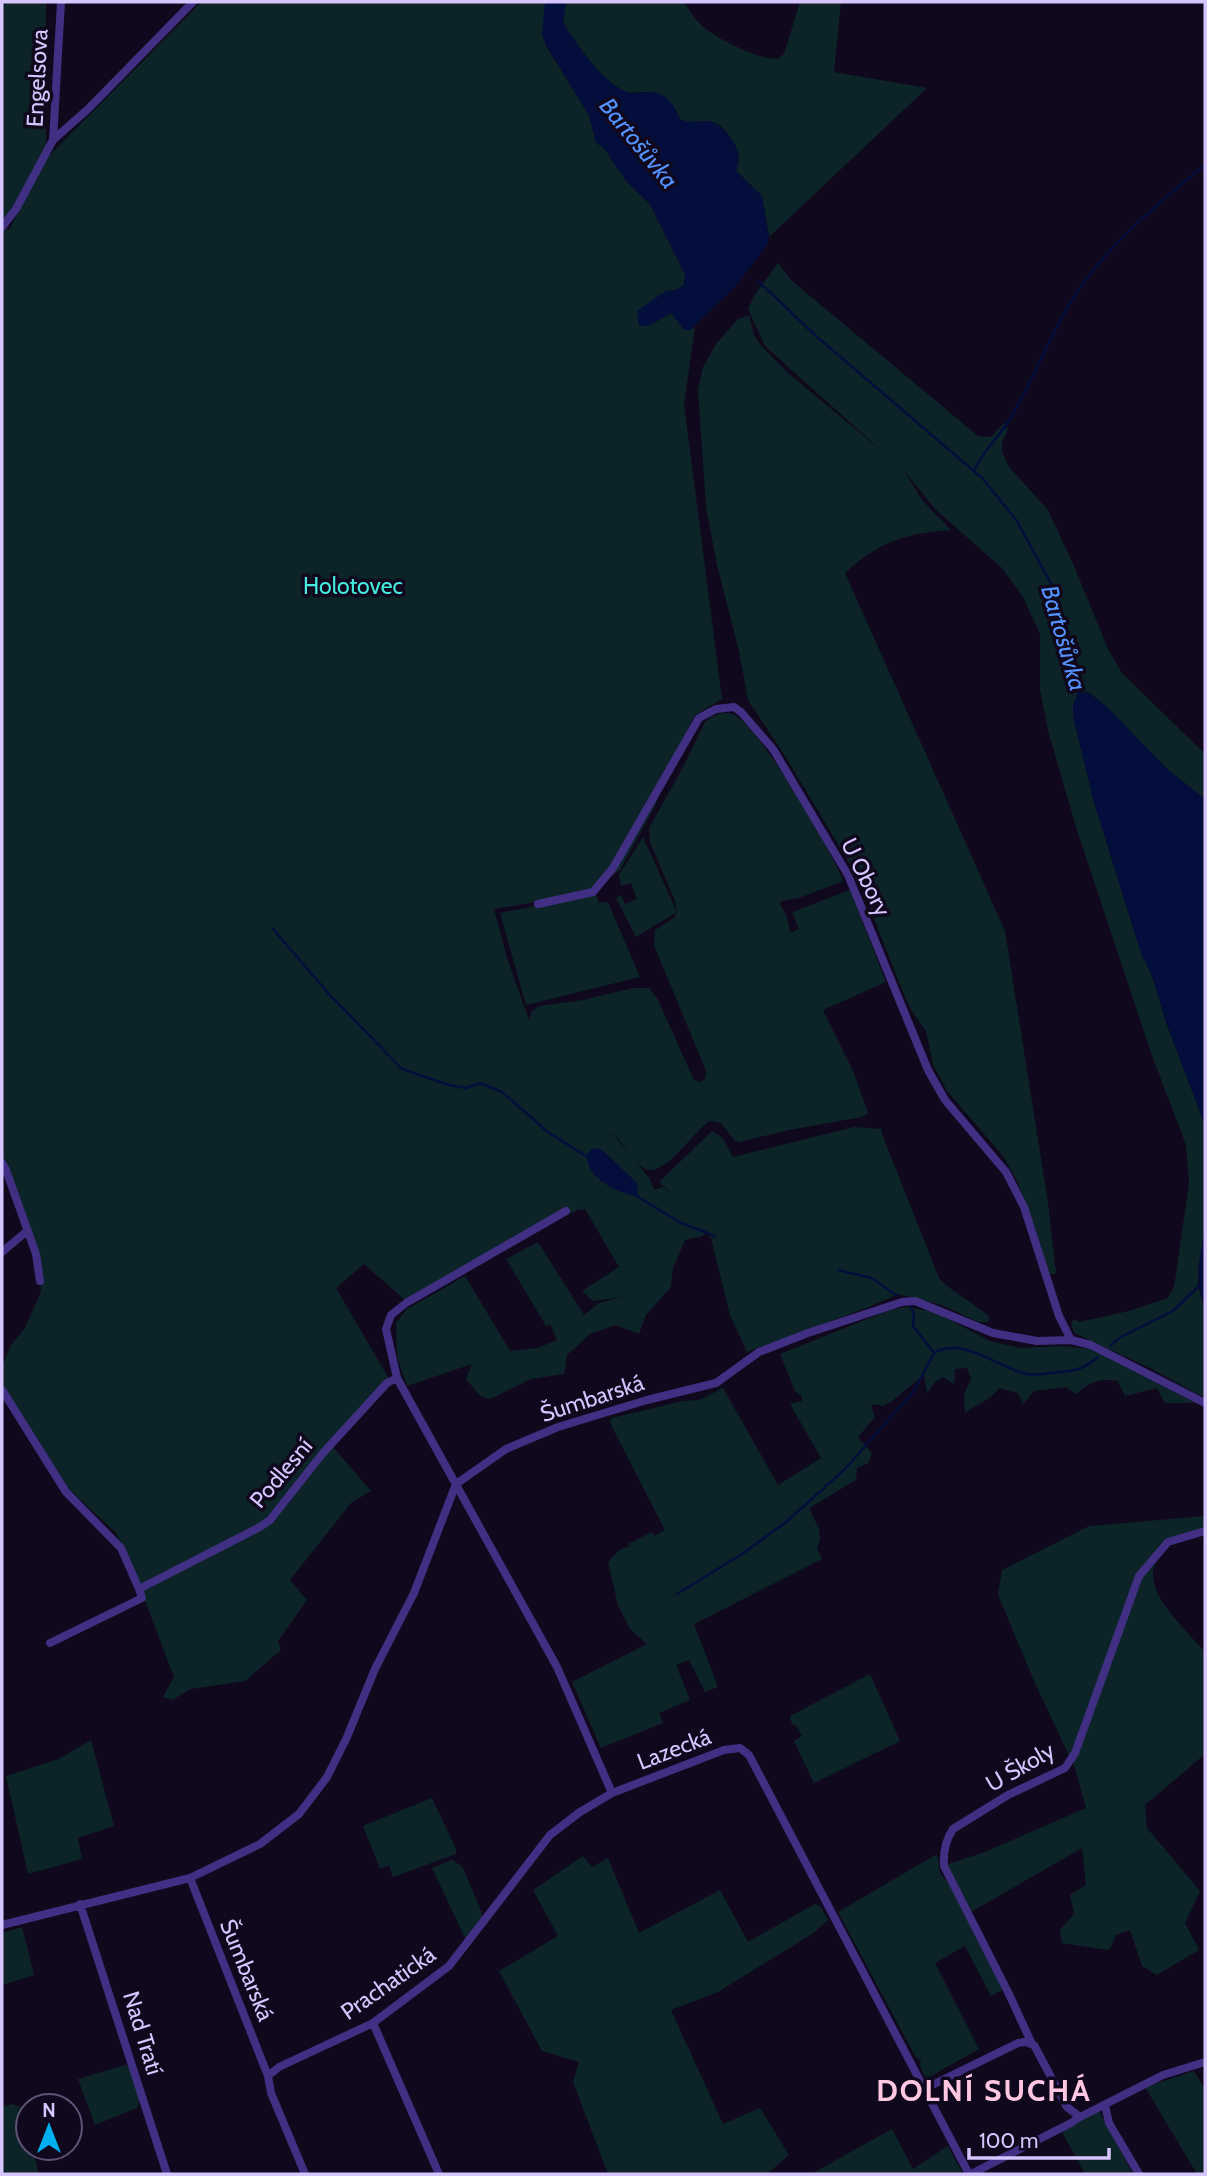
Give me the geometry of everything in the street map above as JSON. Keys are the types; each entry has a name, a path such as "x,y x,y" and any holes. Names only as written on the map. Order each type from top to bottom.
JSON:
{"street":[{"name":"Engelsova","path":"2,227 16,209 53,140 61,2"},
{"path":"53,140 88,109 193,2"},
{"name":"U Obory","path":"538,904 593,892 613,868 699,718 710,711 726,707 734,707 741,712 773,749 848,875 928,1070 945,1100 1006,1172 1024,1207 1059,1316 1071,1340"},
{"path":"2,1163 36,1254 40,1282"},
{"path":"566,1211 407,1303 391,1315 386,1329 397,1378 557,1667 612,1793"},
{"path":"2,1252 27,1231"},
{"name":"Šumbarská","path":"456,1484 506,1449 558,1427 647,1400 716,1383 759,1352 902,1302 915,1301 993,1333 1037,1341 1071,1340 1091,1345 1205,1403"},
{"name":"Podlesní","path":"50,1643 142,1598 139,1589 270,1520 323,1453 387,1383 397,1378"},
{"path":"2,1390 66,1492 121,1548 139,1589"},
{"path":"2,1925 190,1878 260,1844 299,1814 327,1777 347,1737 375,1669 414,1593 456,1484"},
{"name":"U Školy","path":"1080,2117 1067,2108 1032,2044 944,1867 944,1850 953,1829 1008,1795 1065,1768 1075,1753 1139,1576 1168,1542 1205,1531"},
{"name":"Lazecká","path":"612,1793 724,1750 740,1748 749,1755 970,2174"},
{"name":"Prachatická","path":"268,2076 279,2067 373,2023 449,1966 550,1835 580,1812 612,1793"},
{"name":"Šumbarská","path":"190,1878 268,2076"},
{"name":"Nad Tratí","path":"80,1904 167,2174"},
{"path":"373,2023 439,2174"},
{"path":"924,2090 1018,2043 1032,2044"},
{"path":"970,2174 1163,2075 1205,2062"},
{"path":"268,2076 271,2093 305,2174"},
{"path":"1105,2105 1109,2123 1139,2174"}],"green space":[{"path":"2,2 46,2 46,157 2,227"},
{"name":"Holotovec","path":"201,2 545,2 546,46 589,115 596,143 604,148 626,181 650,204 685,274 684,285 677,290 666,291 648,326 672,313 690,330 695,327 684,404 722,699 695,715 654,808 620,870 597,886 577,895 494,909 508,961 529,1020 531,1012 539,1006 583,1000 633,988 649,988 658,1000 694,1080 700,1082 705,1079 706,1071 654,945 655,930 674,918 677,912 650,842 649,828 705,722 719,714 734,715 760,741 777,764 811,819 843,881 799,898 781,901 789,933 799,929 792,912 850,890 886,982 823,1010 854,1073 868,1113 862,1117 740,1142 734,1140 721,1123 710,1121 669,1161 652,1170 640,1165 611,1132 650,1179 654,1190 663,1187 675,1196 659,1182 712,1131 722,1137 733,1157 854,1127 882,1129 939,1278 989,1316 988,1322 978,1322 942,1305 898,1294 747,1352 730,1315 711,1238 706,1230 703,1236 685,1240 673,1268 671,1287 646,1315 639,1334 616,1325 590,1334 567,1355 564,1374 531,1379 490,1399 480,1396 466,1379 472,1364 407,1386 397,1356 396,1323 407,1309 465,1276 510,1351 538,1348 557,1340 550,1324 546,1326 506,1259 538,1242 584,1315 599,1303 623,1297 593,1301 582,1291 619,1267 585,1209 577,1210 405,1300 364,1264 336,1288 392,1384 332,1446 371,1491 351,1503 290,1580 307,1600 278,1641 281,1650 245,1681 191,1689 172,1700 163,1697 174,1677 128,1556 116,1533 69,1489 2,1383 2,1367 11,1345 25,1328 41,1292 39,1254 10,1172 2,1158 2,228 9,230 47,158"},
{"path":"566,2 684,2 701,25 716,36 748,52 777,59 784,54 800,2 841,2 834,72 927,88 769,237 762,196 736,171 738,154 725,130 714,122 681,120 671,103 662,96 651,92 627,92 609,81 583,52 563,23"},
{"path":"778,263 792,281 978,436 991,437 1004,423 1008,429 1002,443 1002,452 1009,467 1048,510 1108,649 1122,673 1205,754 1205,799 1167,769 1106,706 1088,692 1078,693 1073,705 1073,716 1094,802 1141,953 1152,976 1167,1025 1205,1125 1205,1228 1198,1286 1205,1310 1205,1398 1150,1368 1074,1333 1071,1323 1074,1319 1079,1322 1129,1311 1168,1298 1174,1287 1189,1183 1186,1145 1150,1050 1076,827 1049,734 1040,690 1040,634 1023,597 1002,568 935,509 903,469 922,500 951,530 893,541 857,562 845,573 1005,931 1048,1203 1056,1273 1049,1275 1027,1205 1004,1157 947,1091 933,1064 926,1031 905,997 857,876 748,700 706,507 698,390 703,367 716,344 738,319 749,315 754,335 762,347 788,373 884,453 765,346 748,309"},
{"path":"643,837 677,912 636,937 616,898 621,895 625,904 637,899 631,883 621,886 619,875"},
{"path":"596,894 599,903 608,902 640,977 526,1005 500,913"},
{"path":"905,1307 935,1312 990,1341 1020,1348 1061,1346 1091,1349 1196,1403 1165,1403 1157,1388 1125,1396 1118,1381 1106,1380 1091,1384 1076,1394 1066,1387 1034,1391 1023,1404 1018,1393 999,1388 988,1399 965,1413 964,1394 971,1379 967,1368 955,1369 954,1384 943,1377 935,1382 927,1393 924,1375 892,1401 883,1406 873,1404 871,1407 875,1417 858,1437 872,1453 868,1463 857,1468 856,1480 809,1508 819,1529 817,1549 822,1559 694,1624 718,1687 705,1692 689,1660 676,1665 690,1700 659,1713 663,1723 601,1748 572,1682 647,1644 630,1629 618,1605 608,1562 619,1550 630,1546 628,1544 652,1532 654,1536 665,1530 612,1427 612,1418 683,1401 699,1400 723,1388 778,1485 821,1458 790,1404 802,1401 802,1396 795,1391 780,1354 889,1310"},
{"path":"1205,1516 1205,1529 1168,1539 1153,1570 1155,1585 1165,1606 1205,1652 1205,1754 1145,1805 1147,1828 1200,1891 1185,1923 1199,1950 1157,1975 1142,1966 1130,1930 1116,1935 1107,1950 1062,1943 1060,1930 1074,1914 1070,1895 1086,1885 1082,1848 971,1912 945,1865 985,1852 1086,1808 1075,1768 998,1595 1002,1570 1089,1526"},
{"path":"870,1674 900,1741 814,1783 794,1741 802,1736 795,1724 792,1725 790,1716"},
{"path":"91,1740 114,1826 78,1838 82,1859 28,1874 6,1776 59,1759"},
{"path":"432,1798 456,1854 393,1877 389,1865 380,1869 363,1826"},
{"path":"937,1854 940,1873 950,1885 1003,1990 991,1996 965,1946 935,1963 979,2049 926,2079 920,2066 921,2060 915,2056 838,1912"},
{"path":"583,1856 592,1867 608,1858 639,1933 720,1890 748,1942 815,1904 820,1906 828,1920 812,1934 718,1992 671,2010 723,2124 760,2108 789,2155 767,2174 608,2174 573,2082 579,2062 542,2051 499,1971 558,1936 533,1890"},
{"path":"452,1860 462,1866 482,1913 482,1918 466,1940 432,1868"},
{"path":"22,1927 34,1975 2,1985 2,1933"},
{"path":"129,2064 140,2099 137,2108 95,2125 78,2079"},
{"path":"1194,2071 1205,2089 1205,2174 1197,2174 1145,2087"},
{"path":"14,2105 14,2162 36,2162 39,2174 2,2174 2,2107"},
{"path":"1099,2111 1133,2174 1085,2174 1062,2132"},
{"path":"892,2129 913,2169 948,2146 963,2174 811,2174"}],"water":[{"path":"545,2 566,2 563,23 591,62 618,88 630,93 661,94 673,105 681,120 709,121 723,129 737,150 736,171 762,196 769,237 767,245 734,288 690,330 684,330 671,313 648,326 639,326 637,311 666,291 677,290 684,285 685,274 650,204 626,181 604,148 596,143 589,115 542,35"},
{"name":"Bartošůvka","path":"1087,692 1106,706 1167,769 1205,799 1205,1125 1167,1025 1152,976 1141,953 1094,802 1073,716 1073,705 1078,693"},
{"path":"600,1148 638,1184 637,1196 612,1188 591,1170 587,1154 592,1149"},
{"path":"1205,1228 1205,1310 1199,1269"}],"waterway":[{"path":"974,471 1010,419 1061,319 1083,284 1131,229 1205,165"},
{"name":"Bartošůvka","path":"759,282 816,336 983,479 1017,521 1056,593 1068,632 1079,695"},
{"path":"273,929 329,994 402,1069 449,1085 466,1088 480,1083 502,1092 548,1132 589,1158"},
{"path":"635,1195 679,1222 715,1236"},
{"path":"838,1270 872,1278 897,1296"},
{"path":"1110,1346 1119,1338 1173,1311 1199,1286"},
{"path":"911,1306 914,1314 913,1326 934,1353 945,1349 968,1350 1034,1375 1075,1370 1098,1357"},
{"path":"677,1594 742,1554 786,1522 844,1470 914,1391 934,1353"}],"district":[{"name":"DOLNÍ SUCHÁ","path":"984,2090"}]}
